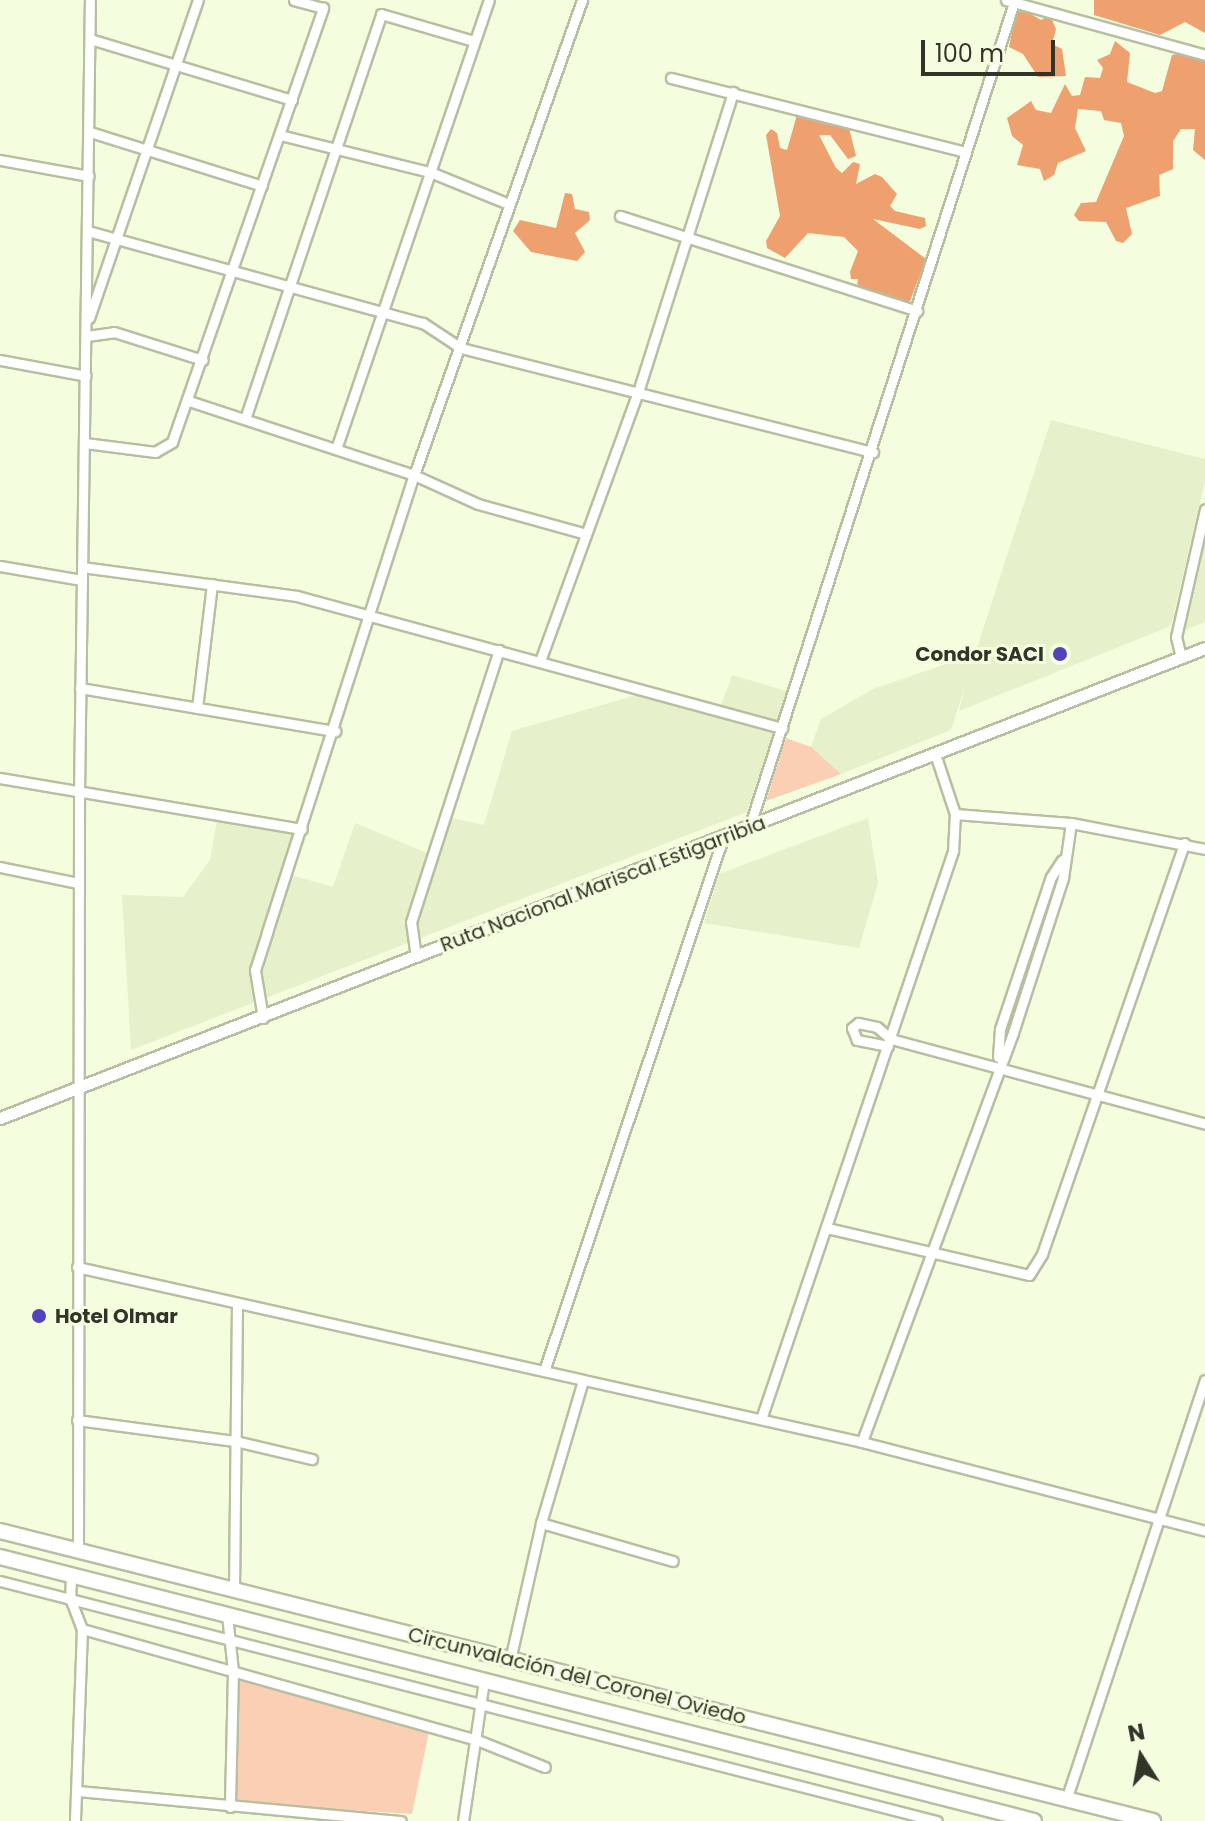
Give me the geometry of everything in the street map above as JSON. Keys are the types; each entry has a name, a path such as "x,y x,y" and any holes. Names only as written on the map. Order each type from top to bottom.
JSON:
{"highway":[{"name":"Circunvalación del Coronel Oviedo","path":"0,1531 1153,1821"},
{"name":"Circunvalación del Coronel Oviedo","path":"0,1557 1034,1821"}],"main road":[{"name":"Ruta Nacional Mariscal Estigarribia","path":"0,1118 263,1018 1205,648"}],"street":[{"path":"78,1551 78,883 90,0"},
{"path":"87,324 120,239 198,0"},
{"path":"85,443 166,450 189,401 324,4 294,0"},
{"path":"336,449 489,0"},
{"path":"263,1018 255,970 335,731 414,475 582,0"},
{"path":"750,825 873,452 1010,1 1028,3 1205,55"},
{"path":"245,419 381,14 474,41"},
{"path":"90,39 292,100"},
{"path":"671,78 966,152"},
{"path":"540,661 637,395 683,236 733,92"},
{"path":"90,132 262,186"},
{"path":"280,135 430,172 509,204"},
{"path":"0,160 89,176"},
{"path":"620,216 917,311"},
{"path":"88,231 383,312 447,334 461,348 637,395 873,452"},
{"path":"87,336 114,332 203,360"},
{"path":"0,360 86,376"},
{"path":"189,401 414,475 478,504 586,534"},
{"path":"1181,657 1176,637 1205,509"},
{"path":"0,566 82,580"},
{"path":"82,567 297,596 782,728"},
{"path":"197,708 212,584"},
{"path":"416,957 411,922 499,650"},
{"path":"80,688 335,731"},
{"path":"761,1419 953,851 955,814 935,754"},
{"path":"0,778 302,829"},
{"path":"955,814 1071,823 1205,849"},
{"path":"862,1442 933,1251 997,1065 1000,1029 1051,877 1062,860 1071,823"},
{"path":"544,1371 724,835"},
{"path":"827,1228 1029,1275 1042,1254 1184,843"},
{"path":"0,867 78,883"},
{"path":"889,1042 997,1065 1205,1124"},
{"path":"77,1267 862,1442 1205,1531"},
{"path":"234,1591 237,1303"},
{"path":"510,1660 541,1523 583,1380"},
{"path":"1067,1797 1205,1380"},
{"path":"77,1420 235,1441 312,1459"},
{"path":"541,1523 673,1561"},
{"path":"71,1575 70,1598 82,1629 75,1821"},
{"path":"0,1581 229,1637 481,1705 937,1821"},
{"path":"227,1615 233,1671 230,1807"},
{"path":"82,1629 477,1740 545,1767"},
{"path":"463,1821 484,1681"},
{"path":"77,1791 401,1821"}],"shaded area":[{"path":"1094,0 1205,0 1205,33 1185,22 1160,35 1094,15"},
{"path":"1024,10 1041,20 1050,15 1056,29 1052,44 1062,49 1066,76 1038,77 1023,54 1009,47 1016,13"},
{"path":"1115,41 1130,53 1127,82 1155,93 1162,91 1172,55 1205,49 1205,160 1193,150 1195,129 1181,129 1173,141 1173,169 1159,175 1160,196 1126,208 1132,234 1123,243 1116,241 1106,222 1079,221 1074,215 1081,203 1096,202 1124,136 1121,123 1104,120 1101,111 1078,109 1075,128 1086,151 1058,163 1054,175 1044,181 1040,169 1017,165 1023,145 1012,136 1007,118 1031,101 1036,110 1051,113 1065,84 1072,96 1080,95 1085,77 1100,78 1103,68 1097,60 1110,54"},
{"path":"798,111 834,114 847,120 856,156 848,159 830,135 819,135 836,168 842,173 853,162 860,164 856,184 875,174 882,177 897,194 890,206 895,211 925,218 926,226 920,229 873,219 926,259 910,301 904,305 883,306 856,293 858,279 851,279 850,272 858,251 844,237 808,233 785,258 767,248 766,241 780,216 766,135 771,129 777,133 780,148 787,150"},
{"path":"565,193 572,194 575,209 589,212 590,220 575,233 585,252 577,261 531,252 513,231 520,220 556,228"},
{"path":"1051,420 1205,459 1205,481 1171,626 959,711 965,686 951,730 841,774 811,747 821,719 873,689 975,654"},
{"path":"1205,542 1205,622 1183,631"},
{"path":"732,675 787,691 747,812 131,1050 122,895 183,897 210,860 217,820 297,833 284,873 333,887 355,823 439,858 452,818 484,825 512,731 640,694 717,717"},
{"path":"786,738 811,747 841,774 766,801"},
{"path":"868,818 878,883 859,948 704,923 719,874"},
{"path":"237,1677 429,1732 412,1814 236,1803"}],"place":[{"name":"Condor SACI","path":"1060,654"},
{"name":"Hotel Olmar","path":"39,1316"}]}
